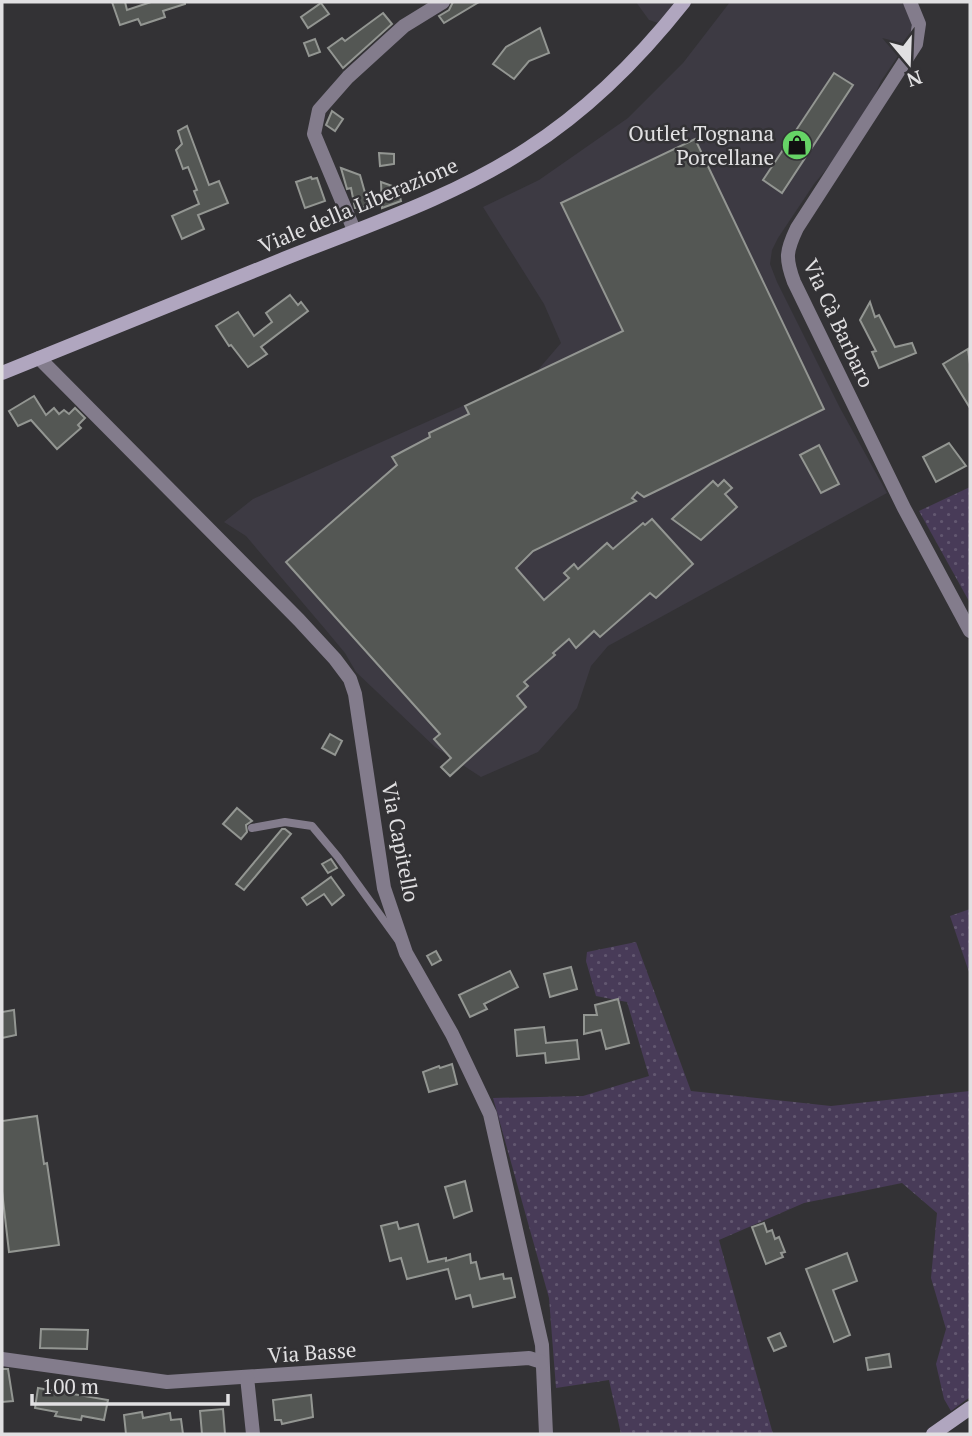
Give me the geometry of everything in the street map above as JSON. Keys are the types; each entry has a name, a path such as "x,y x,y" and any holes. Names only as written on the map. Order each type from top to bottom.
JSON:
{"street":[{"path":"354,230 314,134 319,110 348,77 404,26 443,2"},
{"name":"Viale della Liberazione","path":"2,373 468,182 526,150 565,122 612,82 655,38 684,2"},
{"name":"Via Cà Barbaro","path":"909,2 919,24 916,44 797,228 787,248 786,260 794,282 881,462 970,631"},
{"name":"Via Capitello","path":"39,358 299,620 350,679 355,694 384,888 406,953 452,1034 490,1114 542,1345 546,1434"},
{"name":"Via Basse","path":"2,1359 167,1382 529,1358 542,1362"},
{"path":"247,1377 253,1434"},
{"path":"933,1434 970,1408"}],"lane":[{"path":"252,828 285,822 312,826 338,857 406,953"}],"shaded area":[{"path":"636,2 675,2 658,23 649,20"},
{"path":"730,2 901,2 909,11 914,26 911,37 881,81 860,129 814,184 778,238 772,250 770,264 840,408 887,493 608,646 591,666 577,708 538,752 481,777 435,747 356,672 345,653 246,536 224,522 253,499 492,393 503,394 531,378 561,343 544,304 483,207 539,180 628,118 683,63"},
{"path":"970,487 970,603 919,511"},
{"path":"970,909 970,975 950,916"},
{"path":"636,942 691,1091 831,1106 970,1091 970,1397 951,1411 944,1399 936,1364 946,1329 931,1278 937,1213 902,1183 804,1203 719,1240 773,1434 621,1434 609,1380 556,1388 549,1298 493,1098 583,1096 649,1076 627,1002 596,996 586,961 587,952"}],"building":[{"path":"112,2 125,2 127,10 151,2 185,4 163,11 165,17 141,25 138,19 120,25"},
{"path":"453,2 479,2 444,23 439,16 449,10"},
{"path":"321,3 329,14 308,28 301,17"},
{"path":"383,13 392,24 343,68 328,48 342,38 345,41"},
{"path":"540,28 549,53 529,61 514,79 493,64 506,47"},
{"path":"315,39 320,52 309,56 304,43"},
{"path":"834,73 853,85 782,193 763,180"},
{"path":"332,111 343,119 335,131 326,125"},
{"path":"187,126 209,185 219,181 228,203 198,215 204,229 182,239 172,216 199,204 188,167 183,169 176,150 182,144 178,131"},
{"path":"695,139 824,409 644,497 637,492 632,498 636,501 533,551 516,568 544,600 569,578 564,573 574,564 578,569 607,543 613,549 643,523 645,525 652,519 693,564 656,598 650,593 600,637 594,631 576,648 569,639 524,682 528,686 517,696 526,707 450,776 441,767 451,758 434,739 440,734 286,562 397,465 392,457 430,437 429,433 469,414 465,406 623,331 561,203"},
{"path":"379,153 394,154 394,164 380,166"},
{"path":"341,168 360,175 369,207 355,208 351,188 347,189"},
{"path":"311,177 317,178 325,201 305,208 296,182"},
{"path":"381,182 398,188 401,201 382,208"},
{"path":"290,295 298,305 301,302 308,311 261,347 267,354 248,367 216,326 238,312 254,336 272,322 266,313"},
{"path":"870,302 875,317 879,315 895,347 912,343 916,353 879,368 872,352 876,351 860,320"},
{"path":"968,349 970,364 970,408 943,364"},
{"path":"34,396 46,415 54,408 59,414 64,410 69,414 75,408 85,418 78,425 81,428 57,449 31,420 18,426 9,411"},
{"path":"949,443 966,466 936,482 923,457"},
{"path":"819,445 839,484 821,493 800,455"},
{"path":"724,480 732,488 725,494 737,507 701,540 672,519 713,481 718,486"},
{"path":"330,734 342,741 335,755 322,748"},
{"path":"237,808 252,821 246,825 247,832 241,839 223,824"},
{"path":"282,829 291,834 244,890 236,884"},
{"path":"331,859 337,868 328,873 322,864"},
{"path":"331,877 344,895 332,905 324,894 307,905 302,898"},
{"path":"436,951 441,960 432,965 427,956"},
{"path":"571,967 577,989 550,997 544,974"},
{"path":"510,971 518,987 484,1004 487,1009 470,1017 459,995"},
{"path":"618,999 629,1043 606,1049 601,1030 584,1034 584,1015 597,1015 595,1005"},
{"path":"14,1010 16,1035 2,1038 2,1012"},
{"path":"544,1027 546,1043 577,1040 579,1059 546,1063 545,1053 517,1056 515,1030"},
{"path":"452,1064 457,1084 429,1092 423,1072"},
{"path":"37,1116 59,1245 9,1252 2,1191 2,1121"},
{"path":"465,1181 472,1211 454,1218 445,1187"},
{"path":"397,1222 399,1229 418,1224 428,1262 446,1258 446,1261 470,1254 471,1263 476,1262 480,1279 503,1274 504,1279 511,1278 515,1297 473,1307 470,1295 456,1299 448,1269 407,1279 401,1258 390,1261 381,1226"},
{"path":"764,1223 767,1232 772,1230 775,1239 779,1237 785,1252 781,1253 783,1257 766,1264 752,1227"},
{"path":"847,1253 857,1281 833,1290 850,1335 834,1342 806,1269"},
{"path":"41,1329 88,1330 87,1349 40,1348"},
{"path":"780,1333 786,1346 774,1351 768,1338"},
{"path":"889,1354 891,1367 868,1370 866,1358"},
{"path":"2,1369 8,1369 13,1401 2,1402"},
{"path":"38,1388 108,1400 104,1420 82,1416 81,1420 55,1416 57,1412 35,1408"},
{"path":"311,1395 313,1417 282,1424 281,1420 275,1420 273,1400"},
{"path":"223,1409 225,1434 202,1434 200,1411"},
{"path":"142,1412 143,1418 170,1413 171,1420 181,1419 183,1434 126,1434 124,1415"}],"place":[{"name":"Outlet Tognana Porcellane","path":"797,145"}]}
